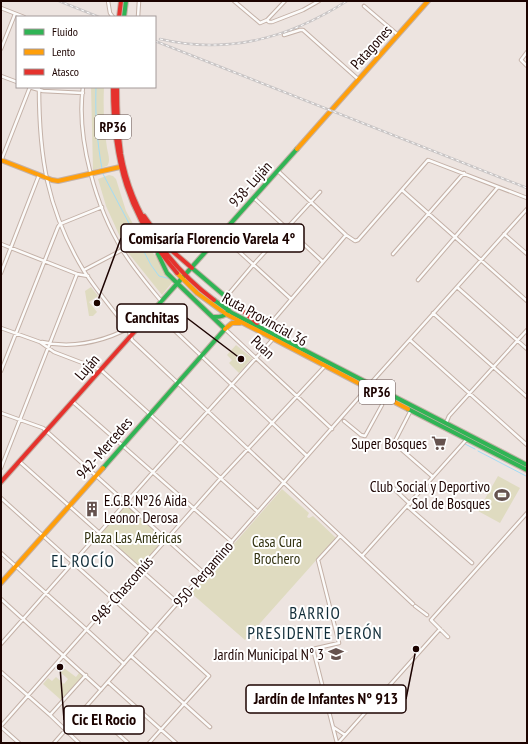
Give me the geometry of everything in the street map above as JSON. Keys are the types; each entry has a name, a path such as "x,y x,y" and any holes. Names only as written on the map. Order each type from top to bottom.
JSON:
{"main road":[{"path":"119,16 121,1"},
{"path":"124,16 126,1"},
{"name":"Patagones","path":"326,115 428,1"},
{"name":"Ruta Provincial 36","path":"113,88 112,112 114,131 120,167 130,199 149,236 166,260 183,277 228,312 249,326 325,365 446,423 527,465"},
{"name":"Ruta Provincial 36","path":"117,88 117,119 120,150 128,183 139,210 157,241 183,277"},
{"name":"938- Luján","path":"192,268 326,115"},
{"path":"1,160 55,181 62,181 120,167"},
{"path":"139,210 147,218 162,243 265,330"},
{"name":"Puan","path":"149,236 167,273 225,329"},
{"name":"Luján","path":"1,482 192,268"},
{"path":"213,317 223,317 228,312 230,302 226,298"},
{"name":"Ruta Provincial 36","path":"228,312 265,330 411,410 527,470"},
{"path":"225,329 231,323 235,322 249,326"},
{"name":"942- Mercedes","path":"1,583 225,329"}],"street":[{"path":"108,1 112,16"},
{"path":"138,16 139,1"},
{"path":"235,1 260,24 267,20 285,1"},
{"path":"267,20 272,22 303,10 319,1"},
{"path":"364,6 398,35"},
{"path":"1,8 21,16"},
{"path":"1,49 15,14"},
{"path":"284,35 303,30 358,79"},
{"path":"527,52 522,58 522,62 527,66"},
{"path":"1,76 16,82"},
{"path":"1,160 30,88"},
{"path":"83,88 84,140 91,174 102,207 122,250 134,268 162,302"},
{"path":"83,93 39,89 40,131 46,178 60,224 88,276 128,329 132,340 448,636"},
{"path":"278,171 352,240 358,240 428,160 527,198"},
{"path":"393,254 464,173"},
{"path":"1,273 39,175"},
{"path":"418,280 498,187"},
{"path":"402,190 527,301"},
{"path":"226,298 253,265 320,192"},
{"path":"254,198 323,262"},
{"path":"1,371 56,229 60,224 102,207"},
{"name":"950- Pergamino","path":"54,743 480,260 527,209"},
{"path":"504,234 527,254"},
{"path":"220,235 291,299"},
{"path":"265,330 346,235"},
{"path":"1,244 77,274 88,276"},
{"path":"84,270 122,250"},
{"path":"1,468 77,274"},
{"path":"457,286 527,349"},
{"path":"154,311 273,422 307,456"},
{"path":"433,314 527,397"},
{"path":"1,328 40,342 71,345 111,337 147,318"},
{"name":"Puan","path":"225,329 332,429"},
{"path":"446,423 449,416 469,393 527,330"},
{"path":"1,644 153,472 274,339"},
{"path":"410,340 527,444"},
{"path":"40,342 54,352 100,370 258,512"},
{"name":"948- Chascomús","path":"1,727 220,479 325,365"},
{"path":"73,402 232,542"},
{"path":"344,421 364,436 367,434 382,405"},
{"path":"411,410 394,443 434,477"},
{"path":"1,413 43,428 204,573"},
{"path":"362,556 467,439"},
{"path":"20,462 178,603"},
{"path":"388,483 408,505 472,563"},
{"path":"1,498 151,633"},
{"path":"430,618 527,513"},
{"path":"340,536 318,560 339,643 313,649 337,743 440,629"},
{"path":"1,553 124,664"},
{"path":"1,599 101,690"},
{"path":"149,743 209,676 156,628"},
{"path":"131,656 210,727"},
{"path":"1,672 79,743"},
{"path":"50,715 86,675"},
{"path":"108,682 176,743"},
{"path":"86,706 128,743"},
{"path":"1,727 18,743"},
{"path":"332,727 345,735"}],"green space":[{"path":"91,88 104,88 104,125 109,160 107,166 93,170"},
{"path":"109,175 116,179 126,211 139,235 174,280 162,295 126,250 106,206 98,179"},
{"path":"91,287 98,296 89,302 97,312 93,316 89,316 85,291"},
{"path":"236,345 252,358 239,373 229,363 232,360 227,355"},
{"name":"Club Social y Deportivo Sol de Bosques","path":"498,476 520,488 500,523 478,511"},
{"name":"Casa Cura Brochero","path":"282,489 309,513 307,517 309,518 313,516 336,538 245,640 191,593"},
{"name":"Plaza Las Américas","path":"126,503 167,539 140,570 99,534"},
{"path":"65,659 84,675 61,700 43,684 48,678 52,681 56,677 64,684 68,679 60,672 64,668 76,677 79,673 64,660"}],"waterway":[{"path":"96,88 97,128 102,169"},
{"path":"103,174 151,265 159,276 171,279"},
{"path":"465,444 475,449"},
{"path":"478,451 526,476"}],"railway":[{"path":"59,1 96,16"},
{"path":"160,39 210,45 234,44 257,40 280,34 303,25 347,1"},
{"path":"156,41 527,188"}],"traffic: fast":[{"path":"124,16 126,1"},
{"path":"151,313 297,149"},
{"path":"158,254 167,273 178,284"},
{"path":"192,268 226,297 229,309 225,315 213,317"},
{"path":"103,468 225,329 178,284"},
{"path":"214,300 232,313 527,465"},
{"path":"408,409 527,470"}],"traffic: slow":[{"path":"297,149 428,1"},
{"path":"1,160 58,181 120,167"},
{"path":"177,273 197,293 226,314 408,409"},
{"path":"225,329 232,323 240,323"},
{"path":"1,583 103,468"}],"traffic: jam":[{"path":"119,16 121,1"},
{"path":"113,88 116,139 120,163 127,186 135,208 146,230 160,252 177,273"},
{"path":"117,88 121,154 133,196 142,216 154,236 181,271 214,300"},
{"path":"144,216 163,243 192,268"},
{"path":"226,297 257,323"},
{"path":"1,482 151,313"}],"place":[{"name":"Comisaría Florencio Varela 4°","path":"97,303"},
{"name":"Canchitas","path":"241,359"},
{"name":"Super Bosques","path":"439,443"},
{"name":"Club Social y Deportivo Sol de Bosques","path":"502,495"},
{"name":"E.G.B. Nº26 Aida Leonor Derosa","path":"92,509"},
{"name":"Jardín de Infantes N° 913","path":"416,649"},
{"name":"Jardín Municipal N° 3","path":"336,654"},
{"name":"Cic El Rocio","path":"60,667"}],"district":[{"name":"EL ROCÍO","path":"83,561"},
{"name":"BARRIO PRESIDENTE PERÓN","path":"315,623"}]}
